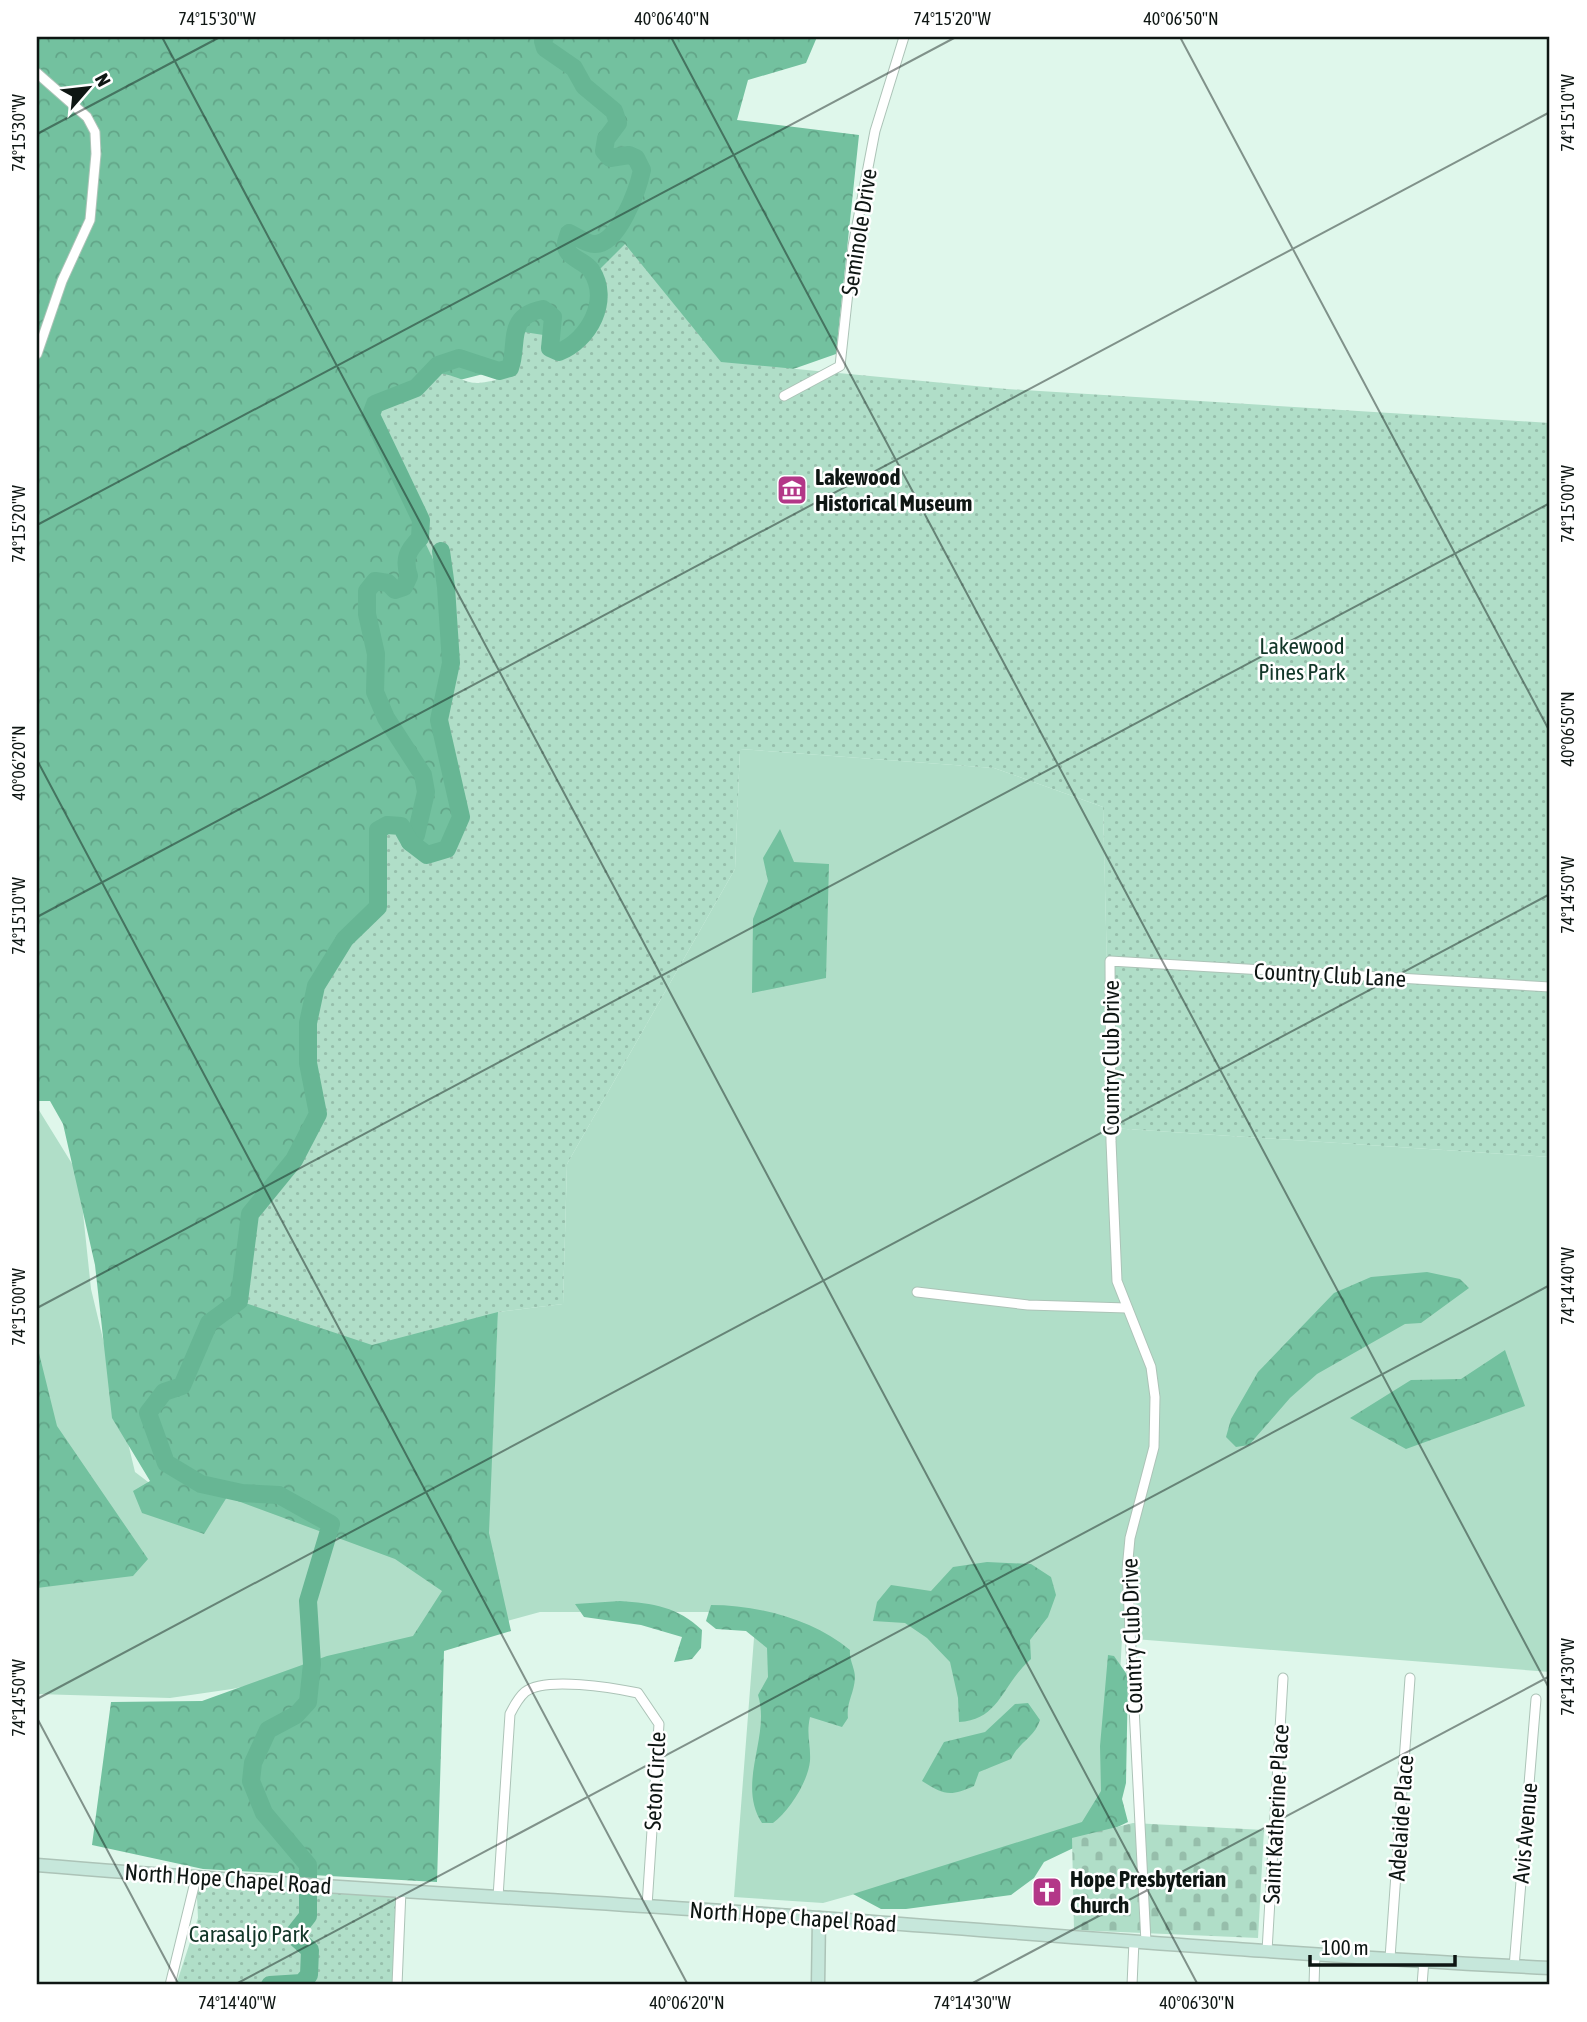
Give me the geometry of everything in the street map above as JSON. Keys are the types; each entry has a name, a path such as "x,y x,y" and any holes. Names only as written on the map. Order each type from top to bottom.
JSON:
{"main road":[{"name":"North Hope Chapel Road","path":"37,1865 1267,1951 1550,1968"},
{"path":"818,1985 819,1918"}],"street":[{"name":"Seminole Drive","path":"784,396 840,366 853,246 875,131 904,37"},
{"path":"37,73 87,117 95,132 96,154 90,220 62,281 37,354"},
{"name":"Country Club Lane","path":"1110,961 1550,987"},
{"name":"Country Club Drive","path":"1110,961 1111,1141 1117,1281 1151,1367 1155,1397 1154,1447 1130,1538 1127,1570 1140,1942 1132,1985"},
{"path":"917,1292 1028,1305 1127,1308"},
{"name":"Saint Katherine Place","path":"1267,1951 1283,1678"},
{"name":"Adelaide Place","path":"1390,1958 1410,1678"},
{"name":"Seton Circle","path":"498,1896 510,1714 515,1702 525,1692 544,1685 612,1688 638,1693 659,1724 648,1906"},
{"name":"Avis Avenue","path":"1514,1966 1536,1699"},
{"path":"170,1985 196,1878"},
{"path":"397,1985 401,1890"},
{"path":"1314,1985 1315,1954"},
{"path":"1422,1985 1424,1960"}],"green space":[{"path":"37,37 817,37 806,63 748,80 737,120 859,135 836,354 714,397 623,301 550,357 440,385 498,1312 489,1533 511,1631 444,1651 437,1882 203,1869 92,1845 111,1702 202,1701 327,1656 413,1636 442,1591 395,1559 227,1497 204,1534 142,1513 133,1491 150,1481 112,1418 95,1265 63,1124 50,1101 37,1101"},
{"name":"Lakewood Pines Park","path":"625,244 721,362 1007,389 1550,423 1550,1157 1111,1128 1103,807 994,768 740,749 735,869 567,1164 563,1304 498,1312 372,1345 239,1301 250,1214 294,1160 318,1114 308,1063 308,1023 316,986 345,939 378,907 378,830 387,825 401,826 410,842 427,855 447,848 460,817 439,720 451,663 446,587 401,491 374,421 394,396 423,376 444,374 473,383 496,380 524,332 550,336 557,353 582,337 596,296 591,278"},
{"path":"740,749 994,768 1103,807 1111,1128 1550,1157 1550,1672 1122,1638 1112,1822 823,1903 734,1897 756,1612 540,1612 356,1662 232,1689 170,1698 37,1694 37,1107 79,1175 91,1289 135,1472 160,1491 242,1493 488,1533 498,1312 563,1304 567,1164 735,869"},
{"path":"780,829 794,862 829,864 826,978 752,993 753,919 768,881 763,858"},
{"path":"1427,1272 1460,1279 1469,1288 1421,1323 1405,1324 1317,1374 1290,1398 1249,1445 1236,1447 1226,1437 1231,1419 1258,1372 1334,1293 1371,1277"},
{"path":"37,1345 57,1426 148,1559 133,1576 37,1588"},
{"path":"1505,1350 1525,1406 1406,1449 1350,1418 1411,1380 1461,1379"},
{"path":"987,1562 1031,1564 1051,1577 1056,1595 1048,1617 1030,1640 1031,1659 992,1708 973,1720 959,1722 958,1698 950,1662 927,1638 905,1623 873,1621 877,1602 891,1585 931,1591 953,1567"},
{"path":"620,1601 654,1605 684,1616 702,1630 701,1648 692,1659 674,1662 682,1637 641,1625 584,1617 575,1604"},
{"path":"711,1605 747,1608 784,1616 819,1630 850,1650 855,1678 848,1718 842,1727 810,1717 810,1761 806,1778 791,1804 773,1823 762,1823 752,1792 761,1711 758,1695 768,1677 767,1648 746,1631 716,1629 706,1621"},
{"path":"1108,1655 1114,1656 1128,1676 1126,1783 1122,1799 1128,1822 1044,1862 1034,1878 1011,1895 906,1909 881,1909 853,1894 1082,1822 1101,1791 1100,1746"},
{"path":"1028,1703 1040,1720 1011,1759 979,1772 974,1786 959,1792 942,1792 922,1781 944,1742 985,1732 1015,1704"},
{"path":"1133,1823 1264,1830 1258,1938 1074,1930 1072,1838"},
{"name":"Carasaljo Park","path":"196,1878 401,1890 397,1985 176,1985 198,1918"}],"waterway":[{"path":"410,842 416,835 426,792 423,775 386,718 375,692 376,654 367,614 367,591 375,581 388,583 395,590 404,587 409,576 406,565 408,555 420,538 421,520 371,415 375,404 416,388 438,365 459,358 499,371 510,368 518,324 531,313 543,309 553,317 550,348 559,352 579,338 594,318 599,294 591,270 566,248 569,233 594,244 611,236 626,215 642,170 636,158 629,155 610,158 604,151 606,139 618,123 614,111 584,86 574,68 545,48 545,37"},
{"path":"270,1985 302,1983 309,1975 310,1950 293,1935 308,1916 308,1865 264,1813 251,1781 253,1763 268,1730 296,1715 308,1702 312,1664 308,1601 331,1524 279,1495 242,1493 201,1484 166,1463 148,1413 164,1392 182,1386 209,1323 239,1301 250,1214 294,1160 318,1114 308,1063 308,1023 316,986 345,939 378,907 378,830 387,825 401,826 410,842 427,855 447,849 461,817 439,720 451,663 441,551"}],"place":[{"name":"Lakewood Historical Museum","path":"792,490"},
{"name":"Hope Presbyterian Church","path":"1047,1892"}]}
